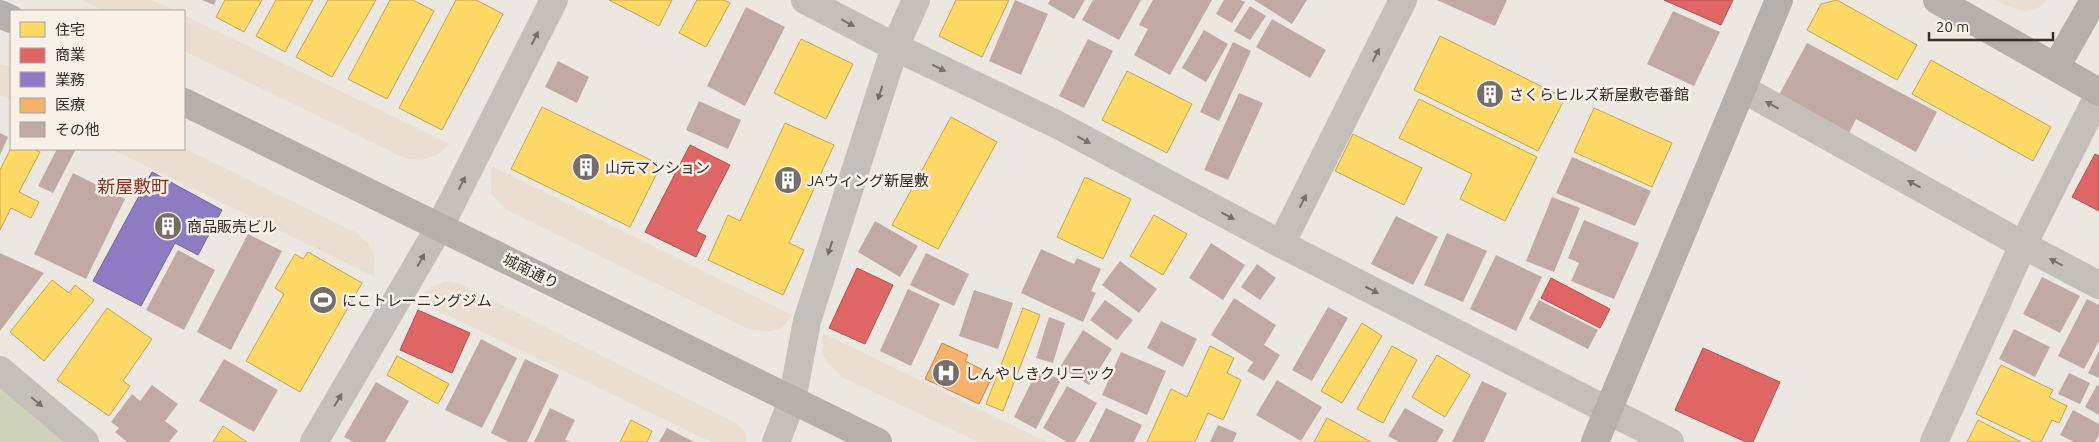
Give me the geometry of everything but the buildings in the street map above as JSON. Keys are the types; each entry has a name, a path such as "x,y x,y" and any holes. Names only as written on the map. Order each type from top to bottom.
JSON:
{"street":[{"path":"314,442 440,226 554,0"},
{"path":"805,0 895,47 1056,124 1281,244 1670,442"},
{"path":"776,442 792,401 806,321 895,47 916,0"},
{"path":"1281,244 1404,0"},
{"path":"1595,442 1779,0"},
{"path":"1934,442 2022,245 2099,93 1937,0"},
{"path":"2056,67 2094,0"},
{"path":"1743,88 2022,245 2099,285"},
{"name":"城南通り","path":"185,102 878,442"},
{"path":"0,370 85,442"}],"green space":[{"path":"0,387 65,442 0,442"}],"shaded area":[{"path":"82,0 152,0 174,10 101,10"},
{"path":"1995,0 2047,0 2037,9 2024,11"},
{"path":"185,15 450,144 437,155 421,160 407,159 185,51"},
{"path":"0,64 10,66 10,100 0,95"},
{"path":"185,148 355,232 367,242 374,255 375,277 113,150 185,150"},
{"path":"492,166 792,315 783,327 772,331 750,330 505,209 491,194"},
{"path":"445,281 458,283 738,424 746,434 747,442 711,442 418,301 431,287"},
{"path":"823,333 1047,442 978,442 842,377 829,365 823,354"}],"place":[{"name":"さくらヒルズ新屋敷壱番館","path":"1490,94"},
{"name":"山元マンション","path":"586,167"},
{"name":"JAウィング新屋敷","path":"788,180"},
{"name":"商品販売ビル","path":"168,226"},
{"name":"にこトレーニングジム","path":"323,300"},
{"name":"しんやしきクリニック","path":"946,373"}],"district":[{"name":"新屋敷町","path":"133,186"}]}
